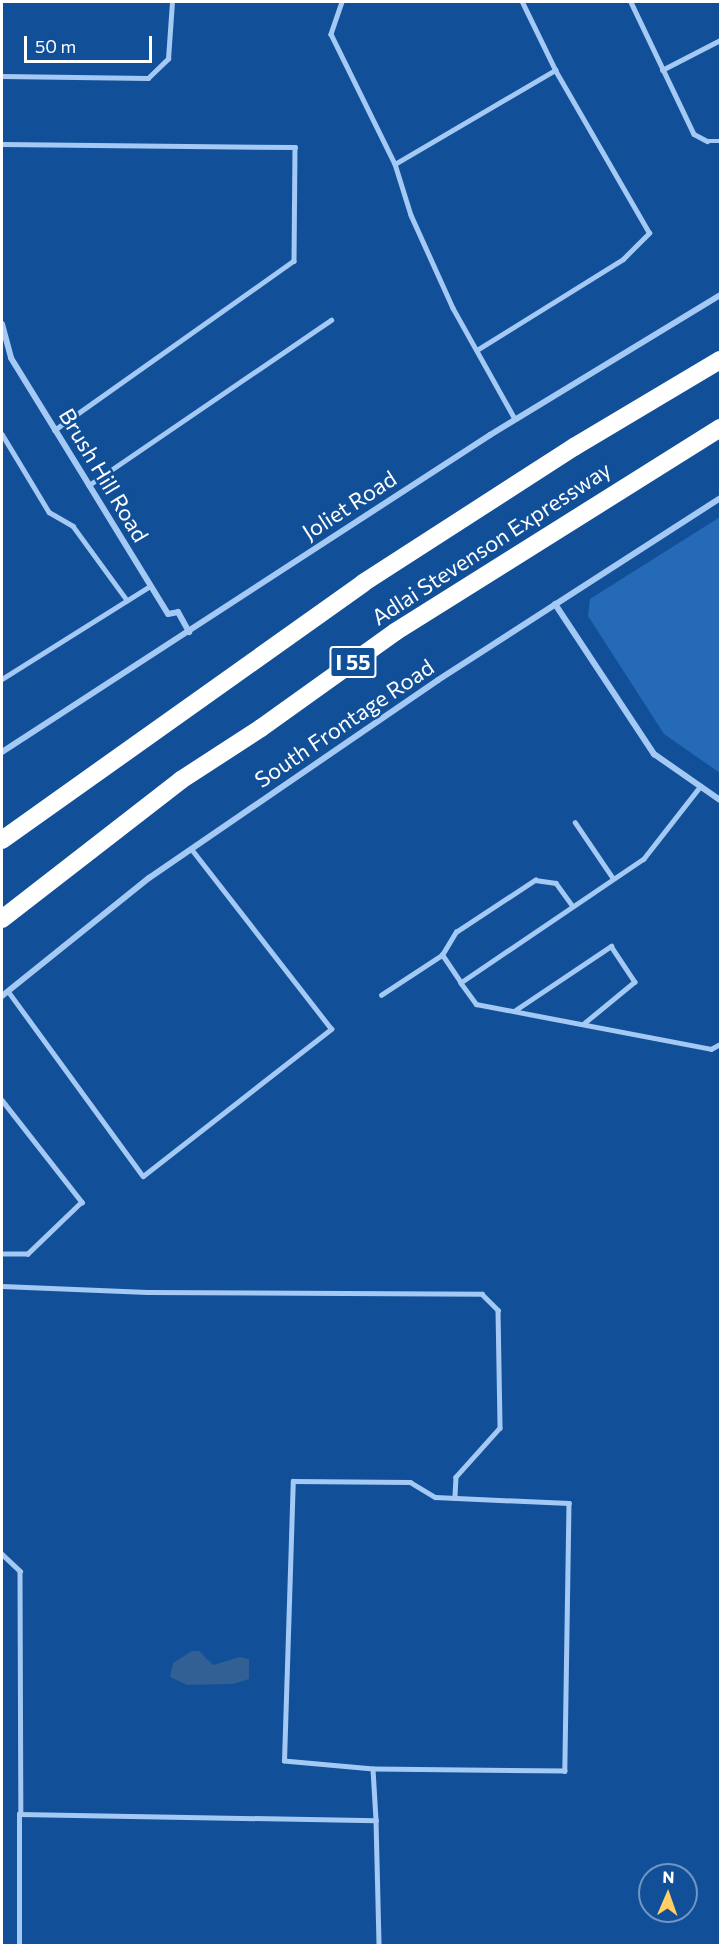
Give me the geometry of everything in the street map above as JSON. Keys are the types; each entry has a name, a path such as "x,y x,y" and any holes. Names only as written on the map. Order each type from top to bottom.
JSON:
{"highway":[{"name":"Adlai Stevenson Expressway","path":"2,840 363,583 574,447 720,360"},
{"name":"Adlai Stevenson Expressway","path":"2,919 181,780 261,728 394,632 720,428"}],"street":[{"name":"Joliet Road","path":"2,752 514,419 720,295"},
{"name":"Brush Hill Road","path":"2,324 2,336 11,358 168,614 178,612 189,632"},
{"name":"South Frontage Road","path":"2,996 149,878 555,604 720,498"},
{"path":"555,604 654,754 720,800"}],"lane":[{"path":"2,76 148,78 168,60 172,2"},
{"path":"342,2 331,34 395,164 439,277 514,419"},
{"path":"477,350 623,259 649,233 555,70 522,2"},
{"path":"631,2 694,134 707,141 720,141"},
{"path":"662,70 720,40"},
{"path":"395,164 555,70"},
{"path":"2,144 295,147 294,261 55,430"},
{"path":"89,485 331,320"},
{"path":"2,434 49,512 73,526 127,600"},
{"path":"2,680 150,586"},
{"path":"461,983 572,905 644,859 700,786"},
{"path":"575,822 614,878"},
{"path":"8,991 143,1176 331,1029 191,849"},
{"path":"381,995 442,955 456,932 535,880 556,883 572,905"},
{"path":"514,1011 611,946 635,982 585,1023"},
{"path":"442,955 476,1004 585,1023 711,1049 720,1044"},
{"path":"2,1100 82,1202 28,1254 2,1254"},
{"path":"2,1286 147,1292 482,1294 498,1310 500,1428 456,1478 455,1498"},
{"path":"293,1480 410,1482 435,1497 455,1498 569,1503 565,1771 373,1769 284,1761 293,1480"},
{"path":"2,1554 20,1571 21,1814 18,1946"},
{"path":"373,1769 379,1946"},
{"path":"21,1814 376,1820"}],"shaded area":[{"path":"720,517 720,773 664,734 588,616 590,599"},
{"path":"192,1651 199,1651 213,1665 240,1657 249,1659 249,1679 233,1684 187,1685 170,1677 173,1663"}]}
